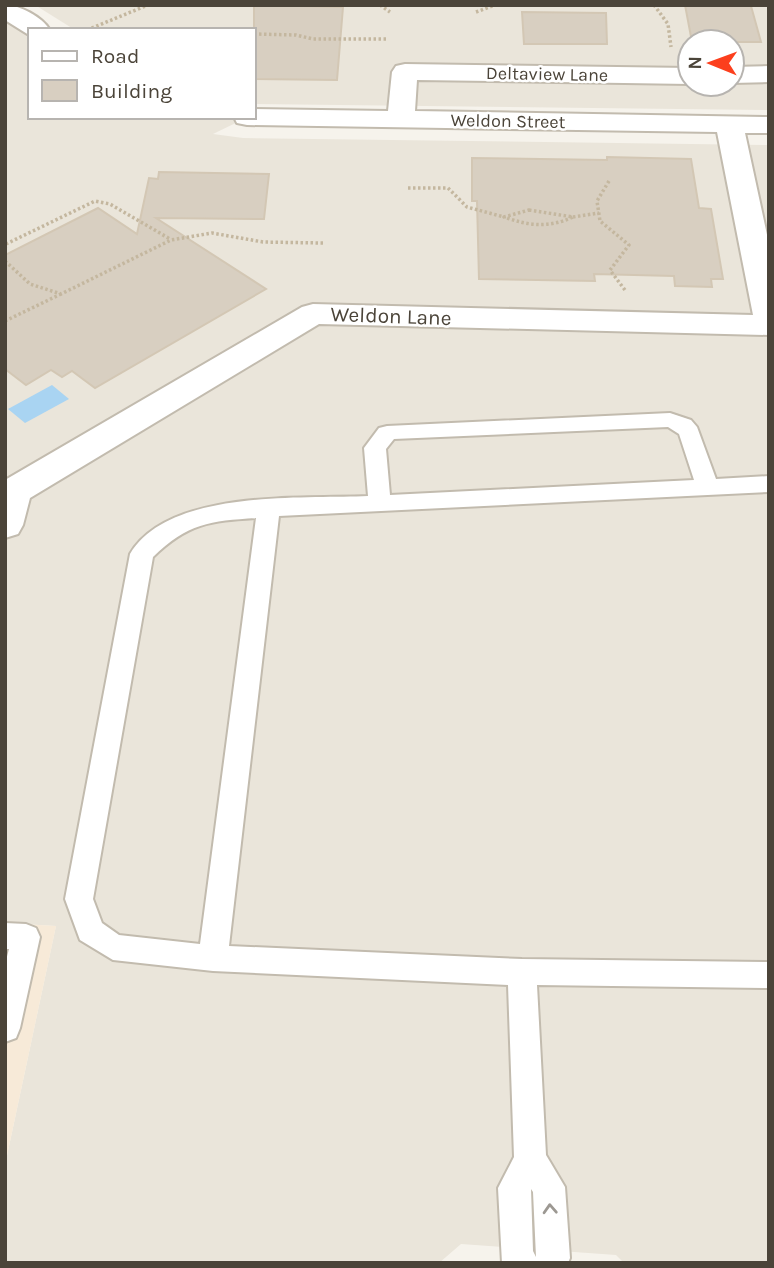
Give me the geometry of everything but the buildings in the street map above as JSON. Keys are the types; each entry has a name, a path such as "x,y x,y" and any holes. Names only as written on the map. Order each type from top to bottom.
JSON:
{"street":[{"path":"5,9 35,28"},
{"name":"Deltaview Lane","path":"401,119 405,72 676,76"},
{"path":"450,72 452,120"},
{"path":"746,75 769,74"},
{"name":"Weldon Street","path":"256,117 769,125"},
{"path":"729,124 769,317"},
{"name":"Weldon Lane","path":"5,526 14,491 313,314 769,325"}],"lane":[{"path":"380,505 375,448 387,433 397,431 670,420 683,425 689,432 708,487"},
{"path":"769,484 269,509 198,515 177,522 142,554 79,900 90,931 113,947 214,958 522,972 769,975"},
{"path":"214,958 269,509"},
{"path":"5,936 26,937 5,1028"},
{"path":"522,972 530,1160 514,1188 517,1258 522,1263"},
{"path":"530,1160 549,1187 553,1258 550,1263"}],"path":[{"path":"91,28 148,5"},
{"path":"380,5 390,12"},
{"path":"476,12 495,5"},
{"path":"654,5 660,9 671,27 676,52"},
{"path":"256,34 296,35 313,39 387,39"},
{"path":"609,181 597,201 600,221 629,245 610,270 648,322"},
{"path":"408,188 448,188 467,207 524,224 555,225 572,217 599,213"},
{"path":"5,248 6,244 95,201 110,204 171,240"},
{"path":"504,217 517,209 539,210 572,217"},
{"path":"5,321 171,240 212,233 263,242 323,243"},
{"path":"5,261 17,277 42,291 61,294"}],"shaded area":[{"path":"35,5 769,5 769,110 256,104 256,28 72,28"},
{"path":"5,9 28,28 28,119 244,119 213,134 243,138 769,145 769,1263 624,1263 616,1255 461,1244 439,1263 5,1262 5,1165 56,926 5,923"},
{"path":"5,923 56,926 5,1165"}],"water":[{"path":"52,385 69,399 25,423 8,409"}]}
